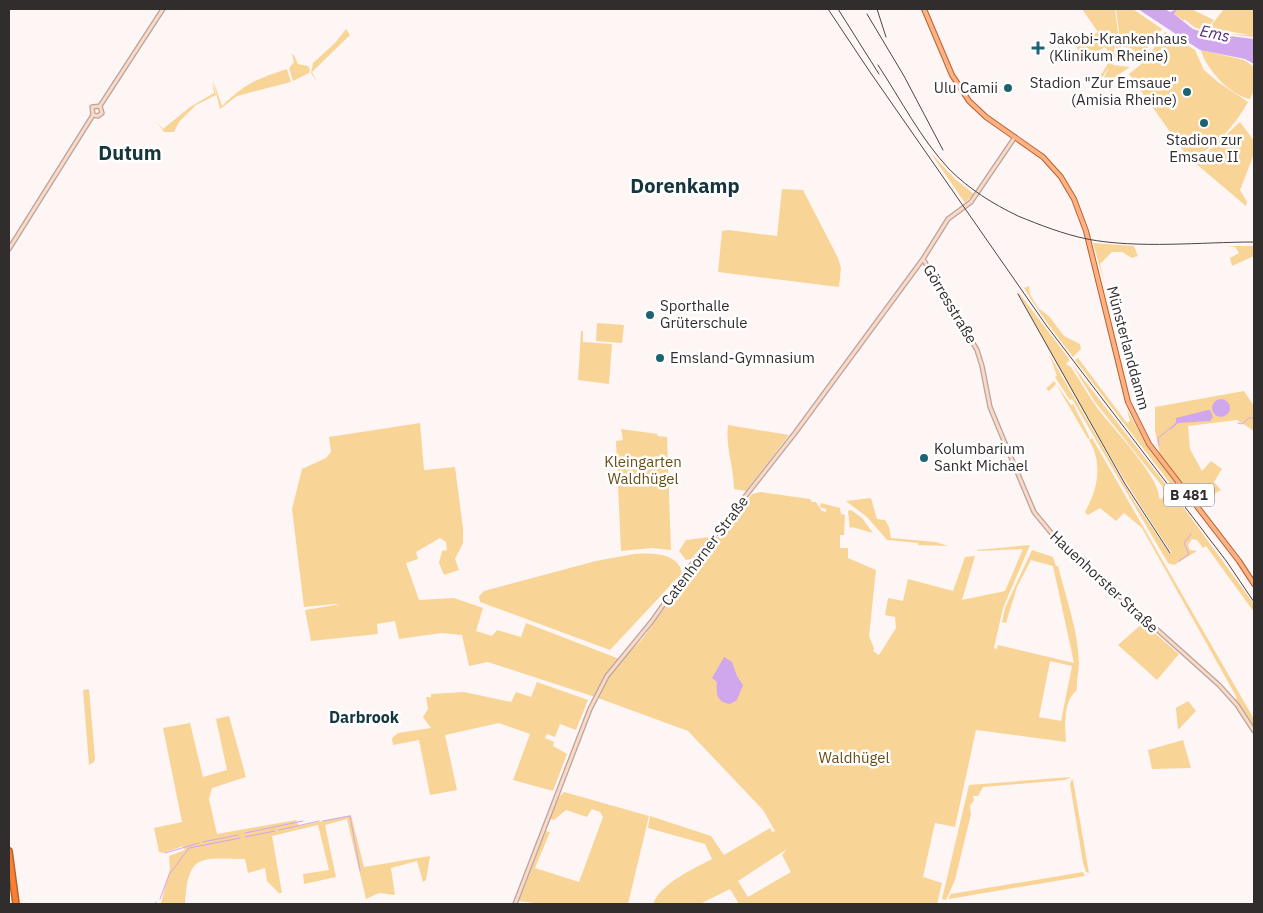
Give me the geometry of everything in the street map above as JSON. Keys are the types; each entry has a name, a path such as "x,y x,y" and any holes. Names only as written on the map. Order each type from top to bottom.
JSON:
{"highway":[{"path":"9,851 16,904"}],"main road":[{"name":"B 481","path":"924,9 961,90 981,113 1015,137"},
{"name":"Münsterlanddamm","path":"1015,137 1043,157 1054,168 1068,188 1078,209 1126,395 1138,426 1149,444 1239,560 1254,584"}],"street":[{"path":"94,115 98,116 102,113 100,106 163,9"},
{"path":"9,249 94,115 92,107 100,106"},
{"name":"Catenhorner Straße","path":"515,904 570,758 602,683 652,621 689,568 758,482 923,259 951,216 971,202 1015,137"},
{"name":"Görresstraße","path":"923,259 977,350"},
{"name":"Hauenhorster Straße","path":"977,350 993,414 1030,503 1041,522 1056,540 1219,685 1237,705 1254,731"}],"green space":[{"path":"1082,9 1115,9 1118,33 1112,60 1105,47 1084,59 1075,45 1098,32"},
{"path":"1116,9 1133,9 1162,29 1141,56 1132,49 1122,46 1113,61 1119,33"},
{"path":"1177,9 1191,9 1214,20 1205,31 1194,27 1173,13"},
{"path":"1224,9 1254,10 1254,37 1227,34 1250,35 1209,28"},
{"path":"346,29 350,35 312,72 317,82 311,73 313,63 335,43"},
{"name":"Stadion \"Zur Emsaue\" (Amisia Rheine)","path":"1165,32 1195,50 1204,70 1248,102 1224,135 1208,149 1190,160 1129,74 1145,61"},
{"path":"1201,50 1244,60 1254,67 1254,91 1250,99 1235,93 1213,73"},
{"path":"292,54 298,64 308,66 310,70 309,73 293,81 289,68 294,62"},
{"path":"1109,62 1111,62 1110,66 1112,62 1113,65 1130,67 1109,81 1108,77 1106,78 1107,82 1100,86 1109,67 1100,81 1097,81"},
{"path":"287,69 291,82 237,96 220,109 213,80 222,106 252,83"},
{"path":"212,81 216,95 196,105 179,122 174,132 164,132 156,121 163,129 190,107 214,93"},
{"path":"1240,122 1254,141 1254,154 1240,190 1247,202 1246,206 1194,162"},
{"path":"930,152 955,179 974,194 965,203"},
{"path":"782,189 803,190 838,258 841,268 839,287 718,272 722,231 728,230 777,236"},
{"path":"1093,243 1134,246 1138,256 1132,258 1122,252 1112,252 1100,264 1105,285"},
{"path":"1226,246 1254,246 1254,256 1232,266 1230,258 1239,253 1235,247"},
{"path":"1029,286 1030,294 1038,308 1049,316 1064,336 1080,344 1081,349 1073,357 1042,315 1024,288"},
{"path":"1016,289 1070,360 1066,364 1071,367 1098,409 1144,466 1158,489 1159,498 1162,499 1165,493 1162,486 1095,402 1071,363 1181,504 1254,604 1254,612 1206,546 1203,548 1197,540 1192,539 1188,545 1190,550 1197,551 1174,565 1168,563 1072,399 1070,400 1055,377 1057,376 1049,354 1134,501 1170,554 1172,553 1110,456"},
{"path":"597,323 624,325 622,343 596,341"},
{"path":"581,331 583,331 583,342 612,344 609,384 578,380"},
{"path":"1078,358 1127,423 1130,421 1127,410 1148,447 1185,495 1181,497 1176,491 1075,360"},
{"path":"1054,381 1071,405 1073,404 1090,438 1088,439 1056,384 1049,391 1046,389"},
{"path":"1244,391 1254,406 1254,431 1237,420 1188,426 1190,449 1202,471 1211,461 1222,469 1214,482 1221,490 1209,497 1207,505 1201,506 1160,455 1155,430 1155,407"},
{"name":"Waldhügel","path":"420,423 424,470 455,467 463,528 463,543 455,559 459,570 444,575 439,563 442,551 447,550 446,542 440,538 416,552 418,559 406,563 419,600 454,598 483,608 476,631 492,636 497,630 521,637 526,623 622,660 643,638 697,563 752,494 761,492 810,499 812,502 816,502 822,511 826,512 826,509 820,507 821,503 840,508 841,514 845,515 844,535 840,535 840,548 848,548 848,558 876,570 869,636 874,648 873,651 879,655 896,628 895,617 885,615 888,598 903,601 908,579 953,591 965,557 975,556 962,600 1005,591 1023,549 977,550 1030,545 1003,608 994,648 997,649 998,645 1074,663 1053,566 1031,560 1017,587 1006,623 1002,622 1005,608 1032,550 1053,557 1056,566 1058,566 1074,626 1079,663 1077,690 1069,700 1067,707 1065,721 1066,742 976,730 955,827 935,823 923,877 942,883 937,904 739,904 730,889 700,904 653,904 657,896 670,883 712,859 705,844 648,828 650,816 711,836 724,855 770,828 772,832 775,831 763,810 688,731 598,698 488,662 469,666 462,635 442,633 399,639 395,621 377,624 378,634 311,641 305,610 335,605 341,606 335,604 304,607 292,509 302,469 326,458 331,452 329,437","holes":["1050,661 1072,666 1061,721 1039,717","787,849 782,855 791,872 748,897 738,881"]},
{"path":"728,425 789,435 746,491 734,489 727,433"},
{"name":"Kleingarten Waldhügel","path":"621,429 667,437 671,550 652,548 621,551 616,441 623,440"},
{"path":"1092,438 1254,719 1254,727 1235,700 1237,698 1142,528 1124,513 1116,521 1100,508 1088,515 1085,512 1096,485 1097,476 1096,458 1089,440"},
{"path":"871,498 877,519 885,520 889,527 891,538 936,542 948,546 918,545 918,543 887,540 867,517 846,501"},
{"path":"851,510 862,518 873,533 852,527 850,529 848,511"},
{"path":"710,537 691,559 686,560 679,551 686,540"},
{"path":"634,554 655,554 669,557 675,561 682,573 610,650 480,602 479,596 484,591 596,561"},
{"path":"1143,623 1179,654 1157,680 1118,645"},
{"path":"537,682 588,700 576,730 560,724 555,737 547,734 545,738 554,742 553,746 567,754 553,791 513,780 530,734 499,723 445,735 457,790 430,795 419,740 393,745 392,738 398,733 431,728 423,717 428,709 426,697 431,697 431,694 464,692 511,702 516,692 531,697"},
{"path":"89,689 95,758 94,762 89,765 83,690"},
{"path":"1188,701 1196,711 1178,730 1176,708"},
{"path":"229,716 246,777 212,788 209,799 217,834 296,820 299,826 351,815 364,867 430,856 426,880 423,882 417,861 391,868 395,895 379,893 366,899 347,819 325,825 336,877 304,884 303,874 329,870 318,825 272,836 282,893 279,893 267,881 265,868 248,873 245,859 217,858 199,862 193,867 189,875 185,904 161,903 170,868 169,856 185,850 183,846 163,853 159,852 154,828 182,822 163,728 190,723 203,777 227,770 216,719"},
{"path":"1183,740 1191,768 1152,769 1148,750"},
{"path":"1071,777 1065,780 983,787 978,796 973,796 974,800 970,806 971,814 955,880 946,900 942,899 969,785"},
{"path":"1072,779 1089,873 1086,872 1083,863 1070,784"},
{"path":"564,792 649,816 628,904 542,904 519,901 546,831 550,832 535,868 579,882 603,817 600,812 592,809 587,817 566,810 554,820 550,819 559,797"},
{"path":"1083,872 1085,876 949,899 951,894"}],"shaded area":[{"path":"1138,9 1165,9 1170,12 1177,9 1174,14 1193,29 1206,33 1254,39 1254,64 1245,59 1200,50"},
{"path":"1221,399 1229,404 1230,408 1225,416 1221,417 1213,412 1212,408 1217,400"},
{"path":"1210,410 1213,417 1210,421 1178,423 1169,431 1176,422 1176,418"},
{"path":"724,657 732,662 737,676 743,685 737,700 730,704 719,699 717,682 712,678"}],"waterway":[{"path":"1238,423 1242,424 1249,418 1254,418"},
{"path":"1159,445 1158,438 1173,426"},
{"path":"1179,561 1189,554 1184,543 1191,534"},
{"path":"323,821 350,816 360,870"},
{"path":"245,833 303,821"},
{"path":"279,830 319,821"},
{"path":"245,837 275,831"},
{"path":"203,842 238,835"},
{"path":"160,899 169,875 189,848 240,838"},
{"path":"165,853 199,843"}],"railway":[{"path":"828,9 1046,325 1227,562 1254,602"},
{"path":"838,9 879,74"},
{"path":"877,9 886,37"},
{"path":"867,14 904,76 943,150"},
{"path":"878,65 920,132 949,169 982,195 1018,216 1069,235 1107,242 1128,244 1254,242"},
{"path":"1018,294 1125,484 1170,553"}],"place":[{"name":"Jakobi-Krankenhaus (Klinikum Rheine)","path":"1038,48"},
{"name":"Ulu Camii","path":"1008,88"},
{"name":"Stadion \"Zur Emsaue\" (Amisia Rheine)","path":"1187,92"},
{"name":"Stadion zur Emsaue II","path":"1204,123"},
{"name":"Sporthalle Grüterschule","path":"650,315"},
{"name":"Emsland-Gymnasium","path":"660,358"},
{"name":"Kolumbarium Sankt Michael","path":"924,458"}],"district":[{"name":"Dutum","path":"130,153"},
{"name":"Dorenkamp","path":"685,186"},
{"name":"Darbrook","path":"364,717"}],"water label":[{"name":"Ems","path":"1215,33"}]}
